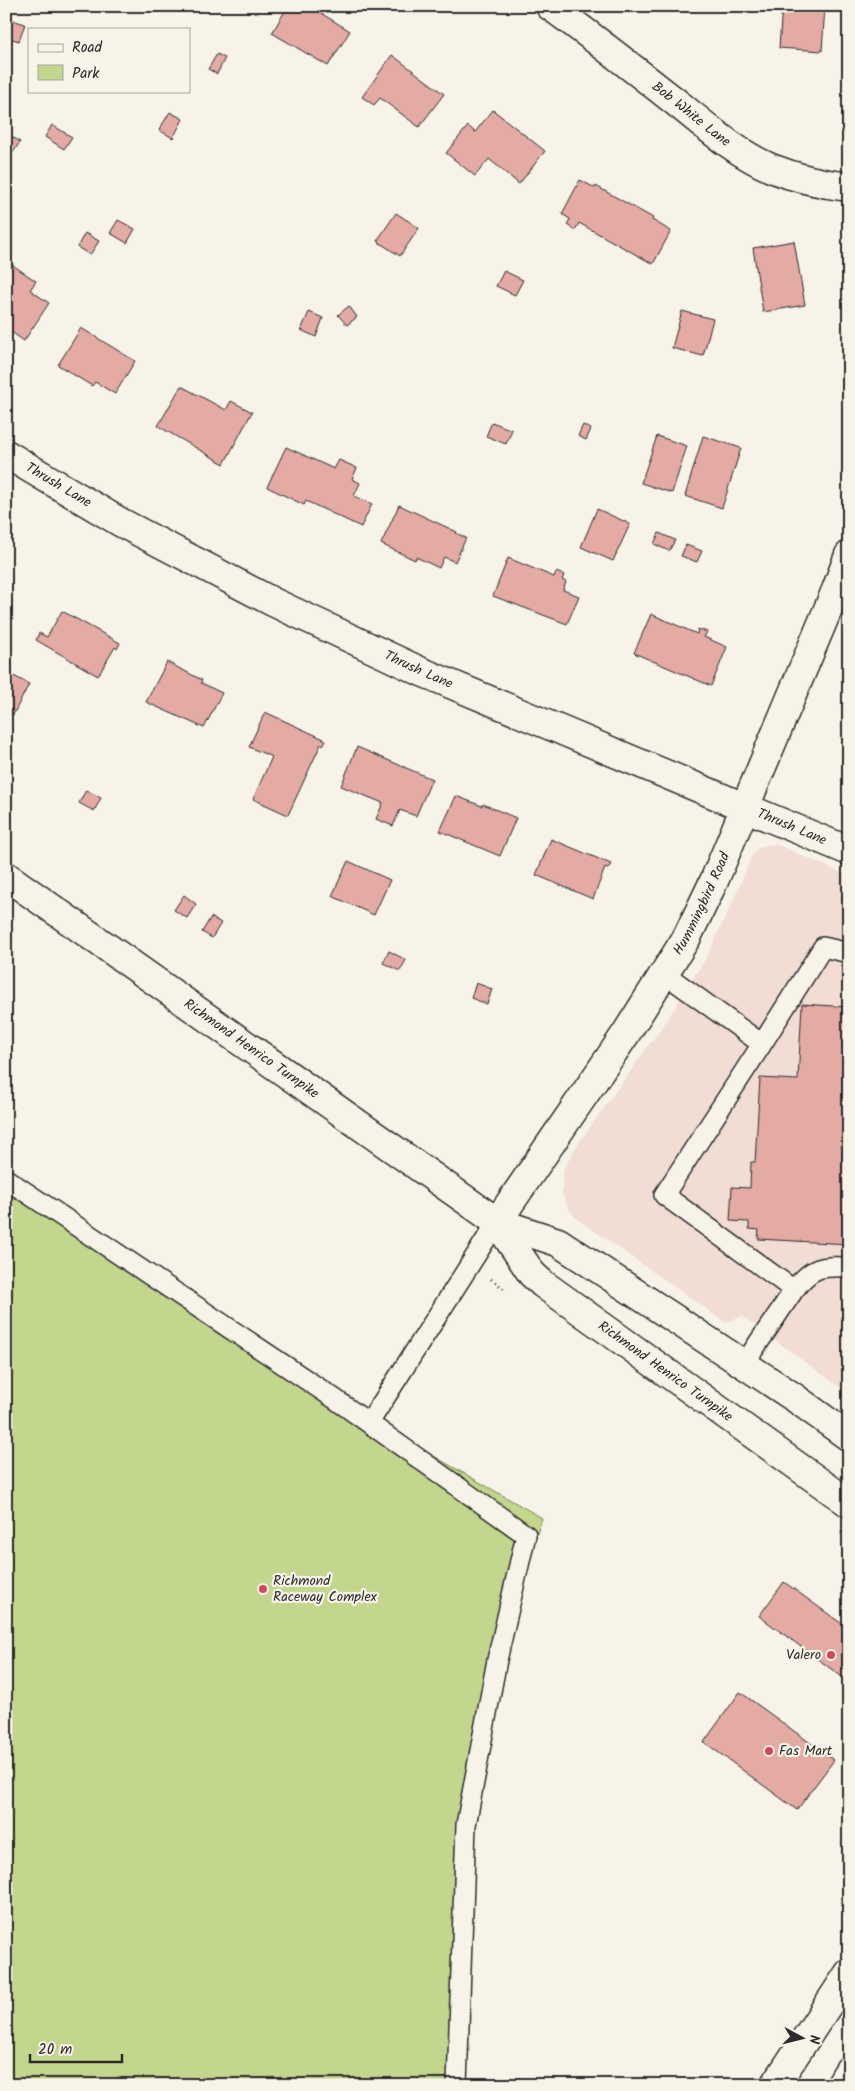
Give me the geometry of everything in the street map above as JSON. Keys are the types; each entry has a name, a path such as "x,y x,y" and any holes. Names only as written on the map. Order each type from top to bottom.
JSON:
{"street":[{"name":"Bob White Lane","path":"550,6 588,33 728,143 778,170 824,184 849,187"},
{"name":"Thrush Lane","path":"6,454 120,522 273,602 422,672 849,851"},
{"name":"Hummingbird Road","path":"497,1222 665,974 687,937 714,881 849,555"},
{"name":"Richmond Henrico Turnpike","path":"6,876 497,1222 558,1242 744,1364 849,1437"},
{"name":"Richmond Henrico Turnpike","path":"497,1222 532,1274 543,1284 849,1503"},
{"path":"776,2085 849,1973"},
{"path":"840,2085 849,2070"}],"lane":[{"path":"794,1290 664,1195 823,947 849,953"},
{"path":"665,974 762,1044"},
{"path":"6,1179 369,1424 526,1535 497,1660 466,1825 457,2085"},
{"path":"369,1424 497,1222"},
{"path":"744,1364 794,1290 808,1273 826,1266 849,1267"}],"shaded area":[{"path":"775,844 849,876 849,1394 742,1316 726,1323 576,1218 569,1209 562,1194 563,1170 576,1147 667,1020 706,958 751,858 756,850 765,845"}],"green space":[{"name":"Richmond Raceway Complex","path":"6,1171 411,1443 542,1518 497,1660 466,1825 457,2085 6,2085"}],"building":[{"path":"288,6 309,6 350,31 328,66 272,33"},
{"path":"782,6 825,6 822,51 779,48"},
{"path":"6,18 25,24 19,41 6,37"},
{"path":"217,54 225,58 217,74 208,69"},
{"path":"392,55 444,94 419,127 380,98 374,105 362,97"},
{"path":"493,110 545,151 519,184 489,159 475,176 446,153 468,126 475,132"},
{"path":"170,112 183,119 173,138 159,130"},
{"path":"52,125 72,137 64,149 45,137"},
{"path":"7,133 20,142 8,160 6,159"},
{"path":"580,180 595,188 596,186 653,218 652,220 671,231 653,264 579,223 575,230 567,225 570,219 562,214"},
{"path":"396,213 419,228 400,256 377,241"},
{"path":"118,220 135,229 127,243 110,233"},
{"path":"85,233 99,241 90,255 77,247"},
{"path":"794,241 805,305 763,312 753,248"},
{"path":"11,264 36,281 30,290 49,303 24,341 10,331 9,334 6,333 6,271"},
{"path":"504,271 523,280 515,295 496,286"},
{"path":"349,306 357,317 347,325 338,315"},
{"path":"682,311 713,319 703,356 672,348"},
{"path":"309,312 323,318 316,337 301,330"},
{"path":"81,328 135,361 115,394 95,382 92,386 58,365"},
{"path":"181,386 226,410 231,401 252,412 224,464 158,426"},
{"path":"492,422 512,430 506,444 486,436"},
{"path":"583,425 591,429 586,440 578,436"},
{"path":"657,436 687,446 672,493 641,483"},
{"path":"703,436 741,448 722,508 685,496"},
{"path":"286,447 334,469 339,460 357,468 352,479 360,483 354,496 372,504 361,527 306,501 304,505 267,487"},
{"path":"399,505 466,538 455,562 444,557 439,568 416,557 415,560 381,544"},
{"path":"597,509 630,524 613,561 581,547"},
{"path":"659,533 675,540 669,551 654,544"},
{"path":"686,545 702,551 697,562 681,556"},
{"path":"508,558 554,577 556,572 564,575 562,580 566,582 563,590 579,596 567,624 493,596"},
{"path":"62,611 120,643 117,649 115,647 98,676 36,640 39,633 47,637"},
{"path":"651,614 697,634 698,629 707,632 704,637 727,647 711,686 634,653"},
{"path":"167,662 202,680 201,683 222,693 204,728 146,702"},
{"path":"6,672 29,684 13,715 6,712"},
{"path":"265,712 326,740 323,745 321,744 288,815 253,799 272,757 249,747"},
{"path":"357,747 432,779 416,816 400,810 393,826 376,819 383,803 341,786"},
{"path":"86,790 101,798 94,811 79,803"},
{"path":"456,796 482,806 483,804 516,818 500,856 440,831"},
{"path":"551,839 611,864 608,869 605,868 593,899 536,875"},
{"path":"348,861 390,880 374,915 332,896"},
{"path":"184,895 196,904 187,918 174,910"},
{"path":"211,917 221,923 212,938 202,932"},
{"path":"389,951 406,960 400,971 383,963"},
{"path":"476,983 492,989 487,1004 471,998"},
{"path":"802,1004 849,1007 849,1244 758,1239 759,1230 749,1229 749,1222 730,1221 732,1187 750,1188 751,1162 755,1162 760,1078 798,1080"},
{"name":"Valero","path":"784,1582 849,1629 849,1682 759,1616"},
{"name":"Fas Mart","path":"740,1692 834,1760 797,1810 704,1742"}],"place":[{"name":"Richmond Raceway Complex","path":"263,1589"},
{"name":"Valero","path":"831,1655"},
{"name":"Fas Mart","path":"769,1751"}]}
